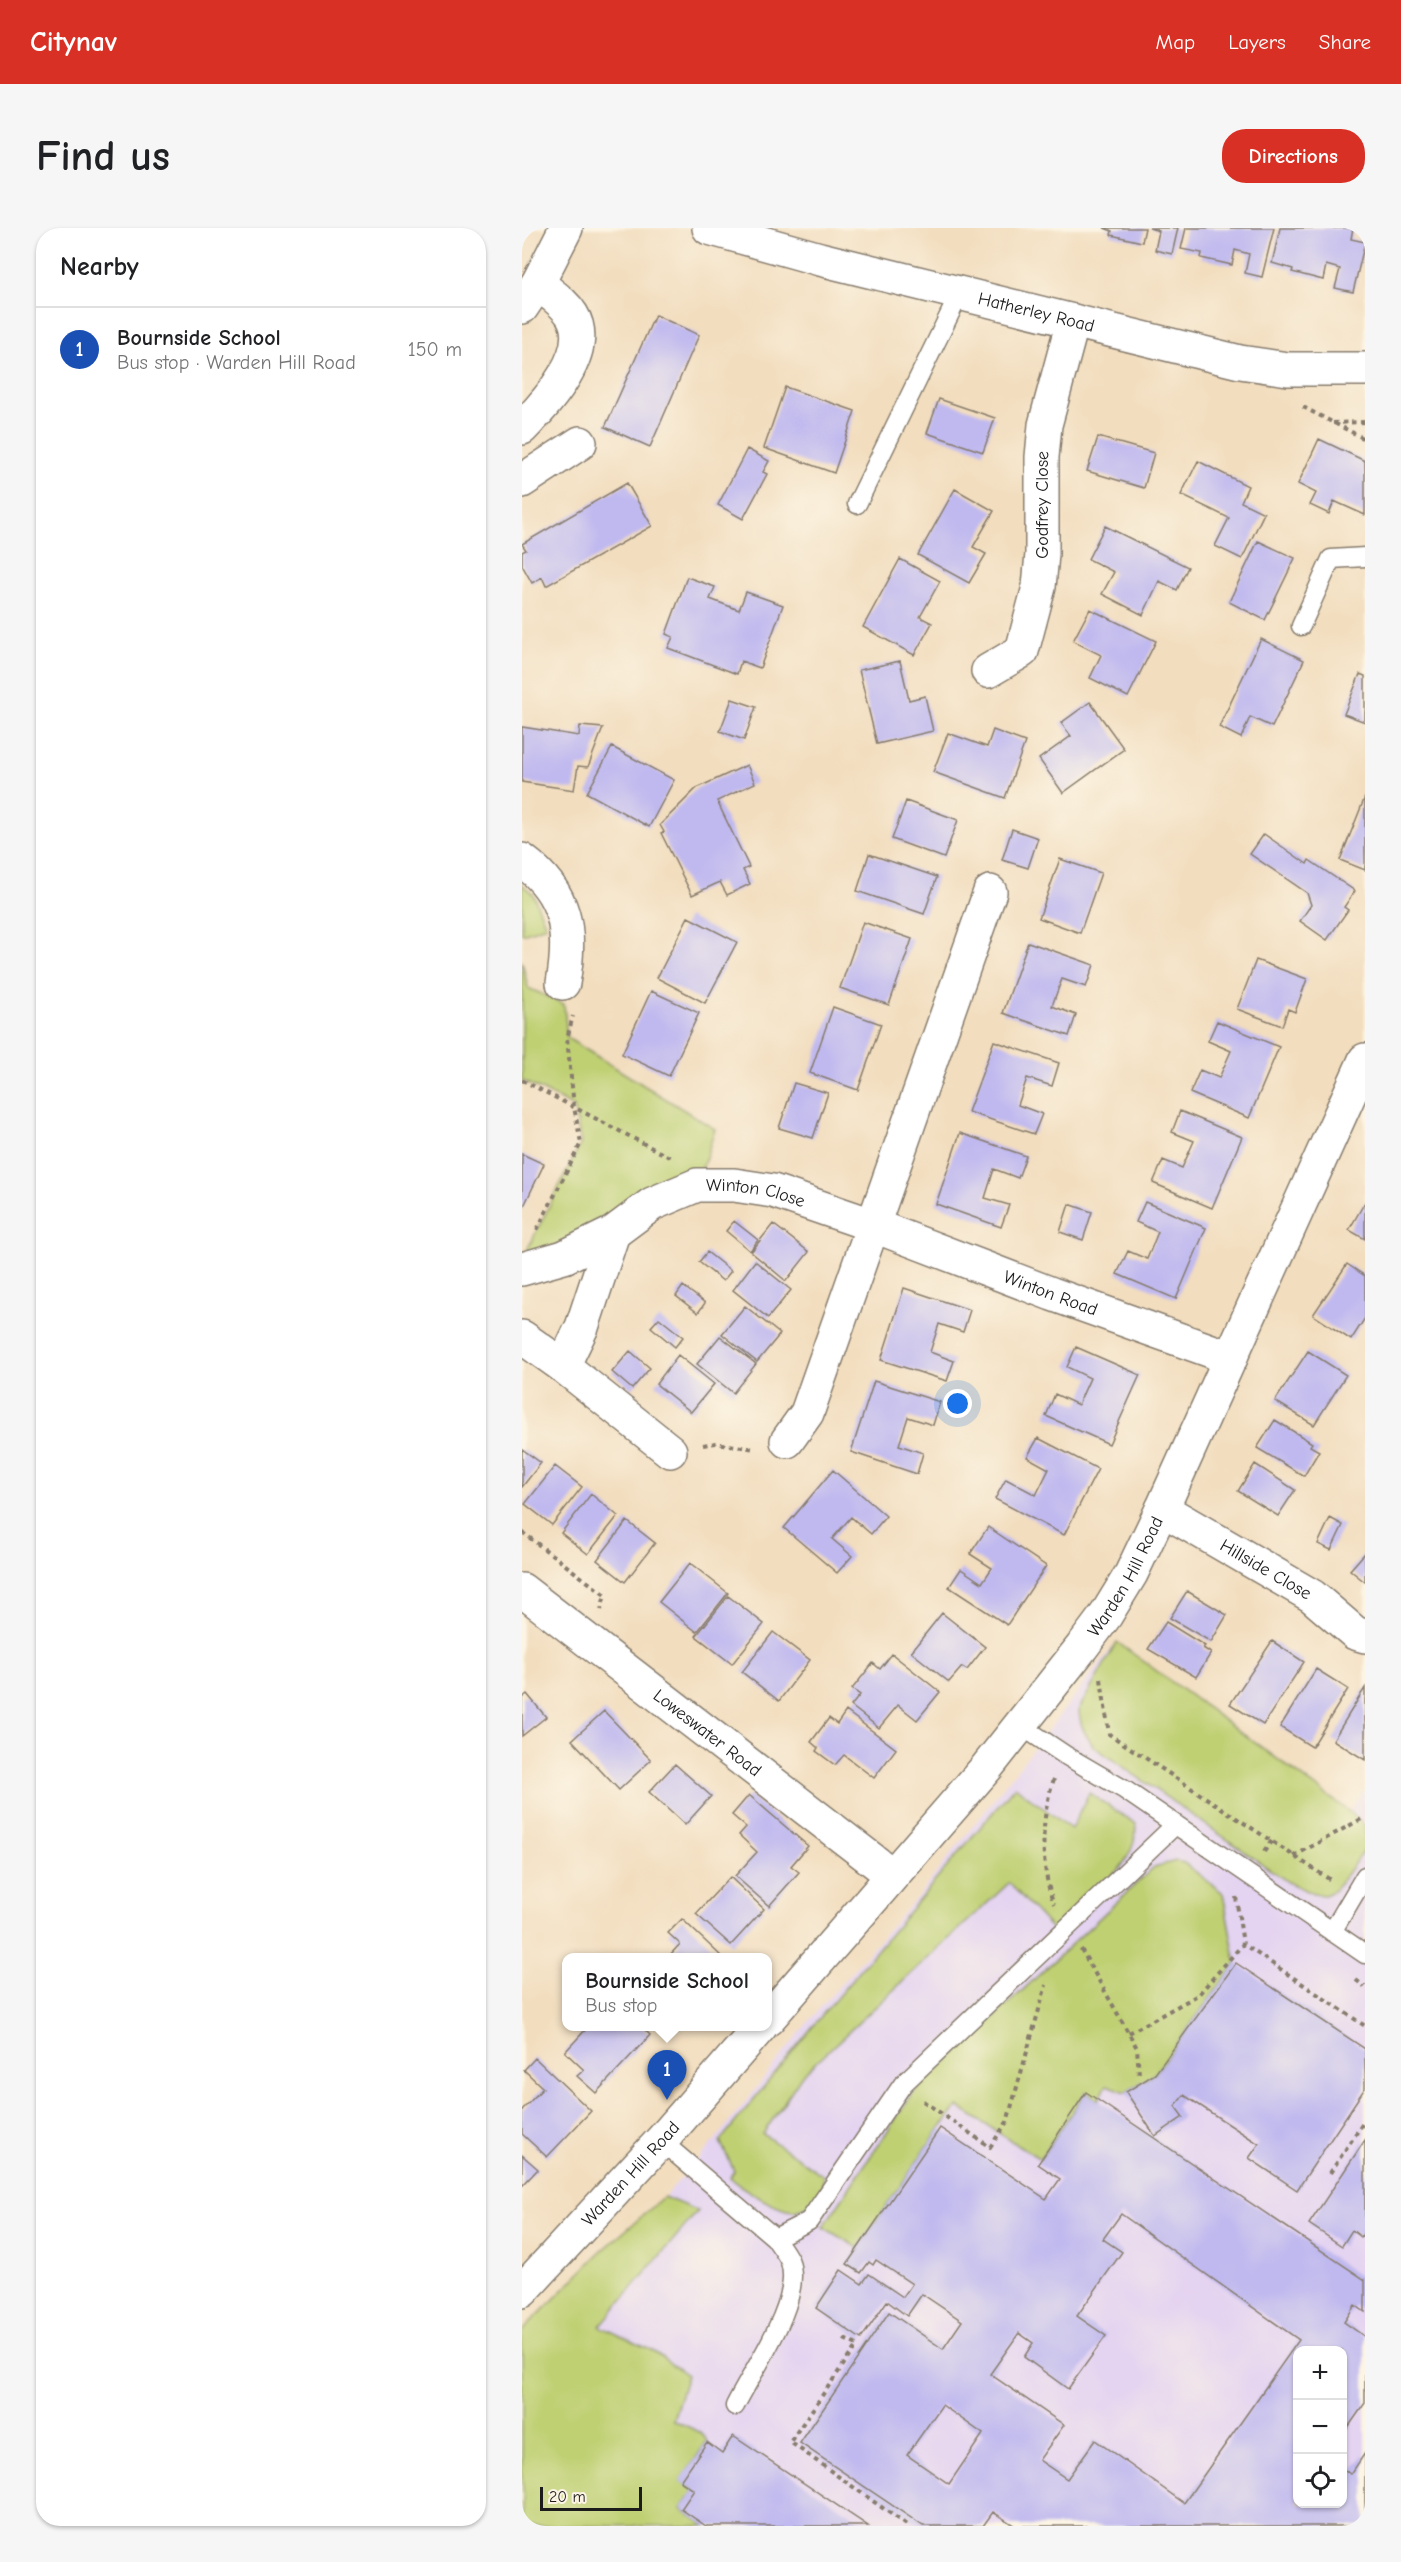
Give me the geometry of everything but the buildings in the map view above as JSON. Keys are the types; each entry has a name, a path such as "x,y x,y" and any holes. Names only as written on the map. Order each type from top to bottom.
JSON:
{"street":[{"path":"522,428 543,407 578,349 579,336 573,316 530,295 566,228"},
{"name":"Hatherley Road","path":"710,228 820,259 1240,362 1288,369 1365,369"},
{"name":"Godfrey Close","path":"988,671 1022,651 1039,587 1042,554 1042,457 1045,425 1073,321"},
{"path":"522,435 533,474 580,443"},
{"path":"522,860 534,869 556,895 567,924 568,957 563,983"},
{"path":"787,1441 807,1413 990,892"},
{"name":"Warden Hill Road","path":"772,2015 987,1767 1106,1615 1131,1574 1162,1509 1365,1060"},
{"name":"Winton Close","path":"522,1269 564,1257 613,1233 652,1204 697,1185 734,1185 773,1191 872,1225"},
{"name":"Winton Road","path":"872,1225 1052,1294 1231,1358"},
{"path":"564,1366 582,1327 613,1233"},
{"path":"522,1337 564,1366 670,1451"},
{"name":"Hillside Close","path":"1162,1509 1312,1596 1355,1633 1365,1636"},
{"name":"Loweswater Road","path":"525,1600 581,1636 892,1875"},
{"name":"Warden Hill Road","path":"522,2291 661,2141 757,2031"}],"lane":[{"path":"857,504 960,293"},
{"path":"1301,626 1331,559 1365,557"},
{"path":"1020,1725 1065,1755 1125,1790 1174,1826 1365,1954"},
{"path":"775,2238 809,2221 903,2084 1174,1826"},
{"path":"1332,1932 1365,1876"},
{"path":"661,2141 775,2238 790,2262 793,2284 778,2327 735,2406"}],"path":[{"path":"1303,407 1365,438"},
{"path":"1332,423 1365,422"},
{"path":"533,1239 581,1143 574,1107 567,1038 576,1005 563,983"},
{"path":"522,1080 686,1166 697,1185"},
{"path":"670,1451 716,1443 756,1449 787,1441"},
{"path":"522,1532 605,1595 601,1613 581,1636"},
{"path":"1082,1647 1099,1662 1109,1734 1352,1895"},
{"path":"1294,1856 1365,1817"},
{"path":"1248,1875 1236,1898 1243,1944 1365,2026"},
{"path":"1227,1892 1243,1903"},
{"path":"1129,2033 1198,1995 1243,1944"},
{"path":"1346,1974 1365,1987"},
{"path":"922,2100 990,2147 1006,2122 1046,1986 1046,1976"},
{"path":"1330,2174 1365,2120"},
{"path":"844,2339 857,2345 790,2442 908,2526"}],"shaded area":[{"path":"1117,1642 1350,1811 1365,1789 1365,2526 522,2526 522,2331 601,2252 664,2197 713,2143 813,2016 919,1895"}],"green space":[{"path":"522,884 533,894 546,926 522,934"},
{"path":"522,961 528,988 564,1004 567,1038 715,1129 697,1185 522,1260 581,1143 574,1107 522,1080"},
{"path":"1117,1642 1350,1812 1365,1826 1365,1849 1335,1890 1325,1895 1313,1894 1288,1882 1093,1746 1083,1729 1079,1709"},
{"path":"1015,1786 1071,1829 1089,1793 1136,1824 1134,1842 1125,1862 1053,1930 1009,1883 802,2075 763,2134 824,2176 821,2193 813,2205 794,2211 787,2210 751,2193 730,2177 734,2171 720,2141 818,2020"},
{"path":"1176,1861 1184,1863 1223,1893 1236,1963 1155,2074 1126,2092 1107,2085 1098,2100 1086,2092 1040,2159 958,2107 940,2128 858,2248 823,2227 913,2093 1154,1867"},
{"path":"664,2197 698,2211 600,2326 653,2351 687,2375 673,2420 702,2433 707,2441 681,2481 694,2490 681,2509 706,2526 522,2526 522,2331 601,2252"}],"place":[{"name":"Bournside School","path":"667,2100"}]}
